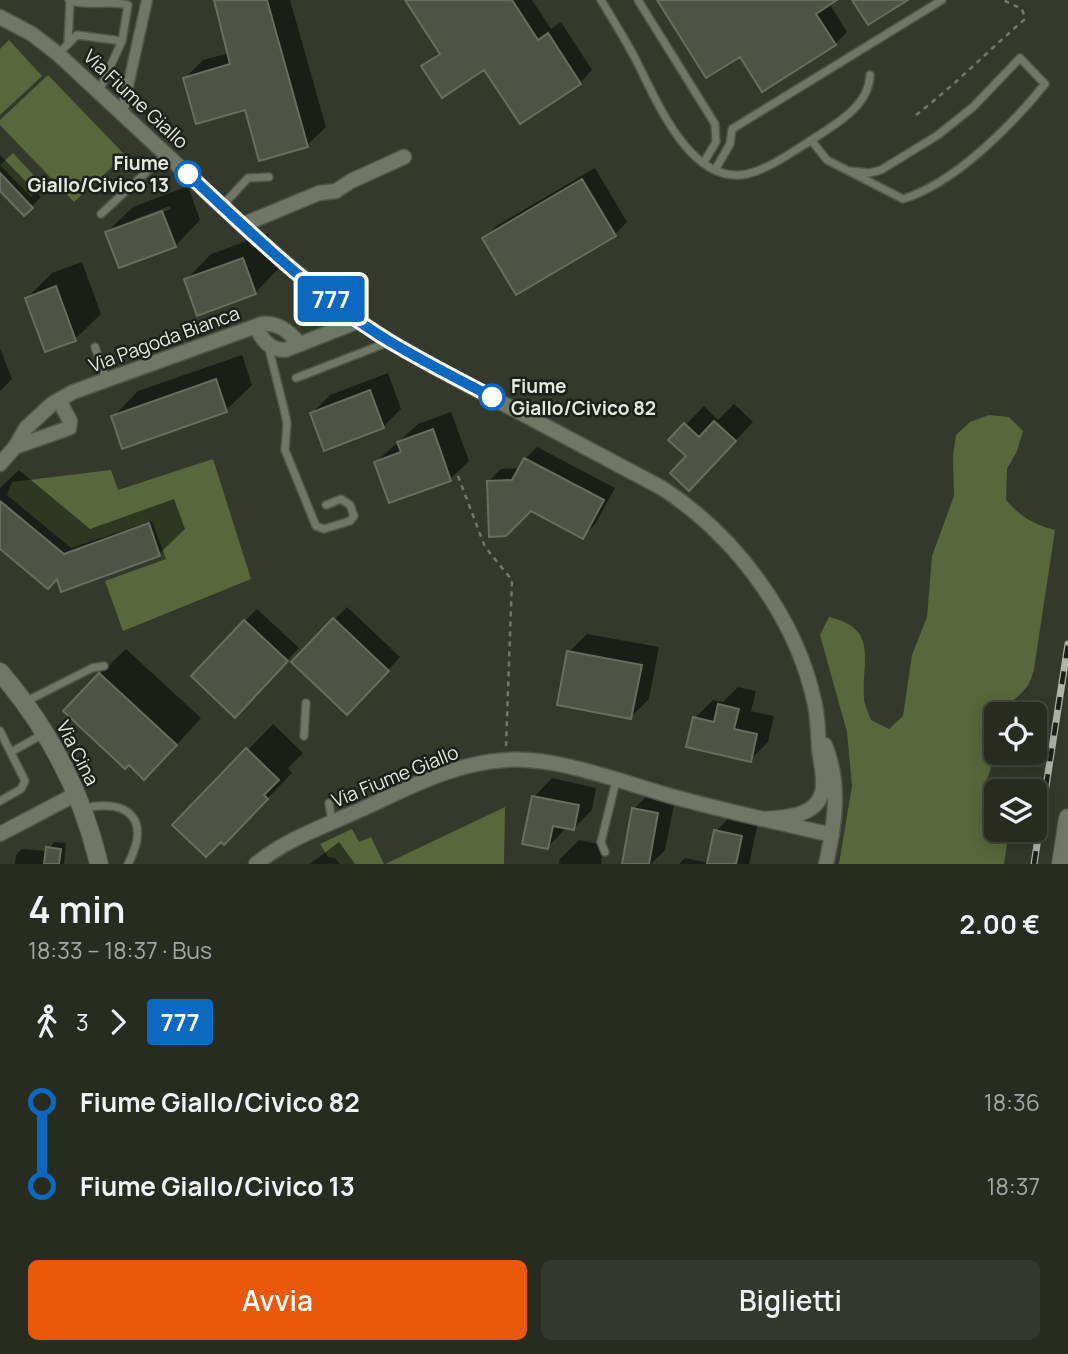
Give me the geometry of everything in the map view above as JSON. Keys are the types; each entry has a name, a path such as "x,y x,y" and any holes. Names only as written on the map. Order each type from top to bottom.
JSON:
{"street":[{"path":"122,113 148,0"},
{"name":"Via Fiume Giallo","path":"0,17 32,34 58,54 242,225 359,321 389,341 640,475 674,495 702,518 743,561 781,617 808,680 835,781 835,812 826,864"},
{"path":"242,225 318,193 336,191 351,181 404,157"},
{"path":"256,326 267,344 278,350 285,350 359,321"},
{"name":"Via Pagoda Bianca","path":"0,464 15,447 26,428 59,400 106,380 256,326 275,324 299,343"},
{"name":"Via Pagoda Bianca","path":"15,447 69,428 70,421 59,400"},
{"name":"Via Cina","path":"1,674 46,733 79,801 99,864"},
{"name":"Via Fiume Giallo","path":"761,819 795,817 811,809 819,801 823,793 823,780 819,727"},
{"name":"Via Fiume Giallo","path":"256,864 277,849 332,822 454,769 506,760 542,761 832,835"},
{"path":"0,834 79,801"},
{"path":"1060,864 1068,818"}],"lane":[{"path":"601,0 675,133 683,144 715,170 747,174 811,140 843,118 865,98 870,86 870,75"},
{"path":"638,0 715,124 716,142 704,162"},
{"path":"715,170 730,144 732,129 942,0"},
{"path":"68,42 69,1 122,1 128,5 122,41 99,92"},
{"path":"58,54 77,35 122,41"},
{"path":"811,140 827,160 903,199 916,194 962,165 988,145 1045,83 1020,58 973,107 938,135 881,170 869,173 850,171"},
{"path":"102,214 167,154"},
{"path":"222,206 248,178 269,177"},
{"path":"296,378 389,341"},
{"path":"267,344 285,416 285,450 316,526 324,529 350,521 354,516 350,505 341,499 326,505"},
{"path":"95,347 106,380"},
{"path":"24,702 92,668 104,666"},
{"path":"303,736 306,703"},
{"path":"0,731 25,782 21,789 0,801"},
{"path":"10,752 46,733"},
{"path":"605,852 601,842 616,780"},
{"path":"79,801 117,806 132,815 139,829 128,864"},
{"path":"328,803 332,822"}],"path":[{"path":"916,115 951,88 984,54 1025,19 1022,9 1003,0"},
{"path":"458,476 485,547 512,580 506,760"}],"green space":[{"path":"9,40 42,76 0,115 0,49"},
{"path":"48,75 125,155 74,202 0,125 0,120"},
{"path":"13,153 43,185 31,197 0,165"},
{"path":"989,415 1009,417 1023,431 1017,451 1007,469 1006,500 1028,519 1055,530 1032,677 1020,695 1011,702 984,702 984,765 991,765 987,779 984,779 984,842 1007,842 1004,864 839,864 852,786 847,732 820,635 829,617 845,622 862,638 866,707 871,720 889,729 903,716 912,655 927,617 932,556 954,496 953,456 956,435 970,422"},
{"path":"213,459 251,579 123,631 105,581 166,559 152,521 71,548 7,495 12,482 111,470 118,490"},
{"path":"505,807 504,864 385,864"},
{"path":"352,829 359,842 371,837 384,864 340,864 335,858 328,857 320,844"}],"building":[{"path":"214,0 267,0 308,147 259,161 245,110 196,124 183,78 230,64"},
{"path":"405,0 512,0 538,40 548,33 581,84 520,124 484,70 442,98 421,66 440,54"},
{"path":"657,0 837,0 816,14 836,45 762,92 740,57 706,78"},
{"path":"852,0 908,0 868,25"},
{"path":"0,173 33,208 24,216 0,191"},
{"path":"582,179 616,236 516,295 482,238"},
{"path":"162,211 176,247 119,268 105,232"},
{"path":"243,258 256,294 197,316 184,279"},
{"path":"56,286 76,341 45,352 25,298"},
{"path":"216,379 227,412 122,449 111,416"},
{"path":"370,390 384,428 324,451 310,413"},
{"path":"714,421 736,441 689,491 670,473 686,456 668,440 684,423 699,437"},
{"path":"433,429 451,481 389,503 374,462 401,452 397,442"},
{"path":"524,458 604,500 583,539 531,511 506,536 489,537 487,481 512,480"},
{"path":"0,501 64,554 149,523 160,556 61,592 57,579 48,589 0,549"},
{"path":"333,618 389,671 347,715 291,662"},
{"path":"244,620 288,661 235,718 191,676"},
{"path":"567,651 642,665 631,719 557,705"},
{"path":"99,673 177,745 144,780 129,765 125,769 63,711"},
{"path":"718,704 739,709 734,729 757,734 751,762 686,747 693,717 714,722"},
{"path":"246,748 279,780 264,795 268,799 224,845 221,842 206,857 172,825"},
{"path":"532,796 579,805 574,830 553,826 548,849 522,844"},
{"path":"632,808 658,813 649,864 622,864"},
{"path":"714,830 742,836 736,864 707,864"},
{"path":"46,847 61,849 59,864 44,864"}],"railway":[{"path":"1034,864 1068,644"}],"bus line":[{"name":"777","path":"188,174 289,266 359,321 438,369 492,397"}],"place":[{"name":"Fiume Giallo/Civico 13","path":"188,174"},
{"name":"Fiume Giallo/Civico 82","path":"492,397"}]}
